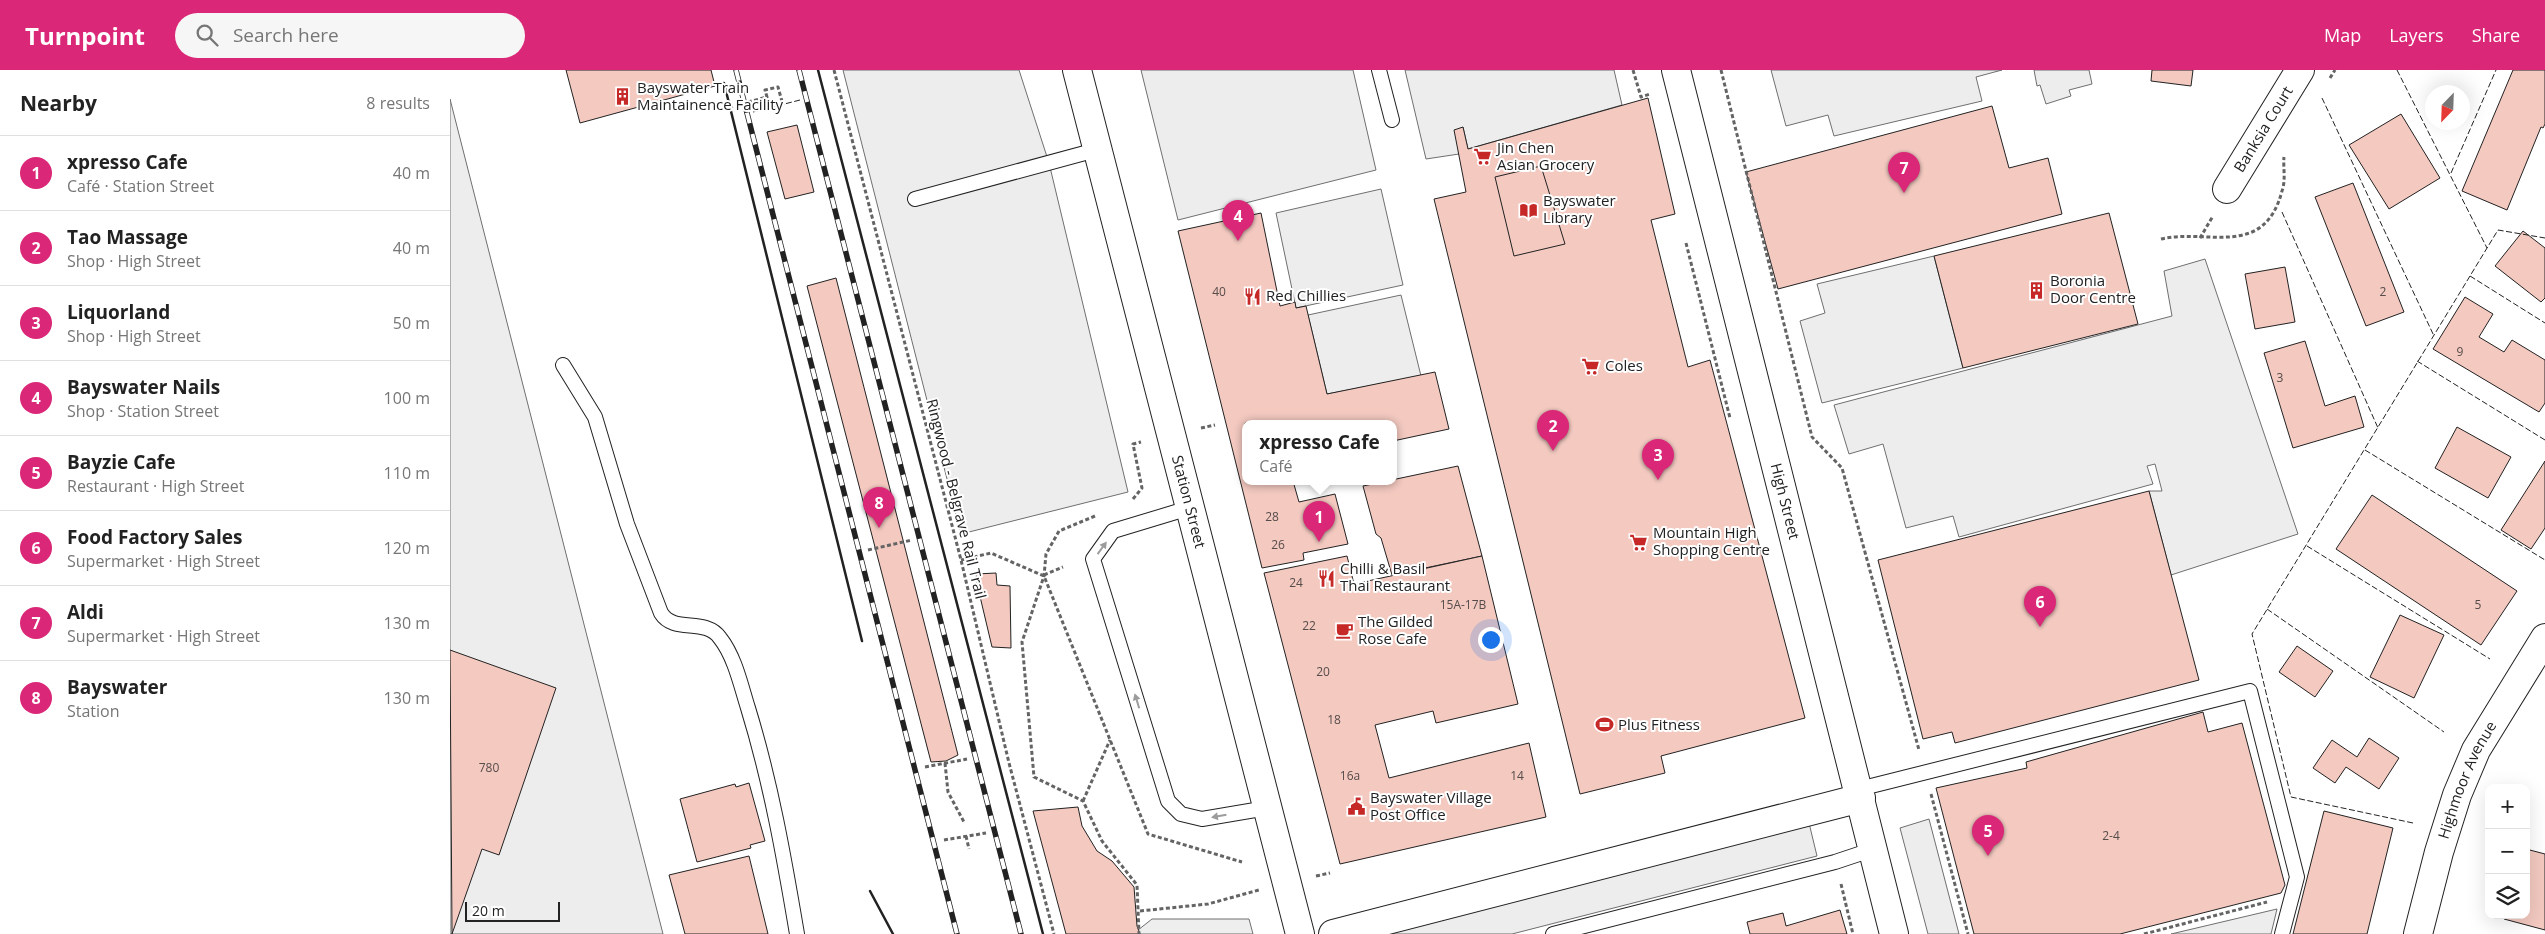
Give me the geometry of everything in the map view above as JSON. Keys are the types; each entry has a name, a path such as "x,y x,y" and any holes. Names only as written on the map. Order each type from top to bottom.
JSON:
{"street":[{"name":"Station Street","path":"1078,70 1096,150 1300,934"},
{"name":"High Street","path":"1676,70 1874,848 1894,934"},
{"name":"Banksia Court","path":"2227,188 2300,70"},
{"name":"Highmoor Avenue","path":"2418,934 2439,852 2457,795 2476,750 2545,638"},
{"path":"1333,934 1860,794"}],"lane":[{"path":"1379,70 1392,120"},
{"path":"916,199 1096,150"},
{"path":"563,365 595,417 627,524 661,613 670,622 701,625 710,629 719,636 731,659 762,754 772,793 797,934"},
{"path":"1189,508 1113,531 1094,559 1168,802 1182,814 1202,819 1267,808"},
{"path":"1860,794 1925,772 2250,691 2296,877 2282,934"},
{"path":"1553,934 1835,862 1874,848"}],"path":[{"name":"Ringwood - Belgrave Rail Trail","path":"834,70 961,560 1009,763 1054,934"},
{"path":"1721,70 1812,437 1842,468 1968,934"},
{"path":"729,107 767,97 765,90 778,87 783,105"},
{"path":"868,550 912,540"},
{"path":"961,560 991,553 1044,576 1148,834 1242,862"},
{"path":"1063,567 1044,576 1022,642 1034,777 1083,801 1102,842 1137,885 1140,934"},
{"path":"1083,801 1110,740"},
{"path":"925,767 967,759"},
{"path":"945,763 948,792 964,822"},
{"path":"944,840 986,833"},
{"path":"966,836 969,849"},
{"path":"2144,934 2292,896"},
{"path":"1140,911 1208,904"}],"shaded area":[{"path":"843,70 1019,70 1049,163 1128,492 961,534"},
{"path":"1141,70 1353,70 1376,170 1178,220"},
{"path":"1405,70 1614,70 1622,105 1468,149 1463,127 1459,154 1426,159"},
{"path":"1771,70 2002,70 1976,77 1982,101 1834,136 1828,115 1786,126"},
{"path":"2034,70 2089,70 2092,84 2069,90 2071,96 2046,104 2040,85 2037,86"},
{"path":"450,99 663,934 450,934"},
{"path":"1381,189 1403,285 1296,308 1276,213"},
{"path":"1934,256 1963,368 1822,403 1800,321 1825,313 1817,284"},
{"path":"2205,259 2298,534 2171,575 2149,491 2162,491 2155,464 2147,466 2153,484 1959,537 1953,516 1906,528 1883,444 1849,454 1834,405 2172,316 2164,271"},
{"path":"1401,295 1421,376 1327,394 1308,315"},
{"path":"1929,819 1959,934 1928,934 1900,828"},
{"path":"1809,823 1817,856 1512,934 1383,934"},
{"path":"2277,909 2271,934 2171,934"},
{"path":"1152,919 1249,919 1253,934 1133,934"}],"building":[{"name":"Bayswater Train Maintainence Facility","path":"566,70 711,70 715,86 580,123"},
{"path":"2152,70 2193,70 2191,86 2151,81"},
{"path":"2513,70 2545,70 2545,124 2543,128 2541,127 2507,210 2462,191"},
{"name":"Mountain High Shopping Centre","path":"1648,98 1675,214 1651,220 1688,367 1710,360 1805,718 1661,756 1665,773 1580,794 1434,199 1466,192 1454,130 1463,127 1468,149"},
{"path":"1992,106 2009,168 2048,158 2062,214 1778,289 1746,172"},
{"path":"2401,114 2440,178 2389,209 2349,145"},
{"path":"797,125 814,192 785,199 767,132"},
{"name":"Bayswater Library","path":"1541,166 1565,244 1514,256 1495,177"},
{"path":"2353,183 2404,312 2366,326 2315,197"},
{"path":"1261,213 1280,306 1295,302 1296,308 1306,306 1327,394 1435,372 1449,429 1397,440 1397,420 1242,420 1242,485 1294,485 1299,502 1335,494 1348,544 1303,553 1304,560 1262,568 1178,231"},
{"name":"Boronia Door Centre","path":"2109,213 2138,324 1963,368 1934,256"},
{"path":"2523,231 2545,248 2545,298 2541,302 2495,266"},
{"path":"2285,267 2295,322 2255,329 2245,274"},
{"path":"836,278 958,755 946,761 931,762 807,286"},
{"path":"2465,297 2493,314 2479,337 2504,352 2512,340 2545,360 2545,403 2539,412 2433,349"},
{"path":"2305,341 2325,406 2355,396 2364,427 2293,448 2264,353"},
{"path":"2457,427 2511,457 2488,498 2435,468"},
{"path":"2545,461 2545,528 2531,549 2501,530"},
{"path":"1458,466 1482,556 1392,575 1381,538 1376,534 1363,486 1397,485 1397,479"},
{"path":"2149,491 2199,680 1955,743 1952,732 1923,739 1878,560"},
{"path":"2372,495 2517,591 2481,645 2336,549"},
{"path":"1347,556 1354,584 1482,556 1518,704 1436,723 1433,711 1375,725 1389,778 1529,743 1546,817 1340,864 1264,573"},
{"path":"996,573 997,585 1010,586 1011,648 992,647 978,588 976,574"},
{"path":"2400,615 2444,635 2414,698 2370,677"},
{"path":"2297,646 2333,671 2315,697 2279,672"},
{"path":"450,650 556,688 499,855 482,849 452,934"},
{"path":"2203,712 2208,732 2242,723 2285,885 2281,893 2120,934 1974,934 1936,788 2027,768 2026,762"},
{"path":"2369,738 2399,758 2379,789 2346,767 2335,783 2313,768 2332,740 2357,757"},
{"path":"749,783 765,841 750,845 751,848 697,862 680,799 735,784 736,787"},
{"path":"1078,807 1082,826 1097,851 1112,861 1134,887 1137,926 1140,934 1066,934 1033,811"},
{"path":"2324,811 2393,828 2367,934 2293,934"},
{"path":"2530,850 2545,854 2545,930 2504,919 2530,919"},
{"path":"749,856 768,934 685,934 669,875"},
{"path":"1840,910 1847,934 1750,934 1747,922 1783,913 1786,926"}],"railway":[{"path":"736,70 957,934"},
{"path":"799,70 1021,934"}],"fence":[{"path":"2397,70 2487,248"},
{"path":"2451,173 2496,70"},
{"path":"2322,98 2434,336"},
{"path":"753,112 800,100"},
{"path":"2282,212 2378,428"},
{"path":"2413,823 2291,797 2252,634 2498,230 2545,238"},
{"path":"2470,276 2545,323"},
{"path":"2417,361 2545,440"},
{"path":"2365,450 2545,560"},
{"path":"2307,546 2490,659"},
{"path":"2267,609 2444,732"}],"wall":[{"path":"818,70 1043,934"},
{"path":"714,84 724,83 862,641"},
{"path":"870,891 893,934"}],"place":[{"name":"Bayswater Train Maintainence Facility","path":"623,97"},
{"name":"Jin Chen Asian Grocery","path":"1483,157"},
{"name":"Aldi","path":"1904,193"},
{"name":"Bayswater Library","path":"1529,210"},
{"name":"Bayswater Nails","path":"1238,241"},
{"name":"Boronia Door Centre","path":"2036,290"},
{"name":"Red Chillies","path":"1252,296"},
{"name":"Coles","path":"1591,366"},
{"name":"Tao Massage","path":"1553,451"},
{"name":"Liquorland","path":"1658,480"},
{"name":"Bayswater","path":"879,528"},
{"name":"xpresso Cafe","path":"1319,542"},
{"name":"Mountain High Shopping Centre","path":"1639,542"},
{"name":"Chilli & Basil Thai Restaurant","path":"1326,578"},
{"name":"Food Factory Sales","path":"2040,627"},
{"name":"The Gilded Rose Cafe","path":"1344,631"},
{"name":"Plus Fitness","path":"1604,725"},
{"name":"Bayswater Village Post Office","path":"1356,807"},
{"name":"Bayzie Cafe","path":"1988,856"}]}
